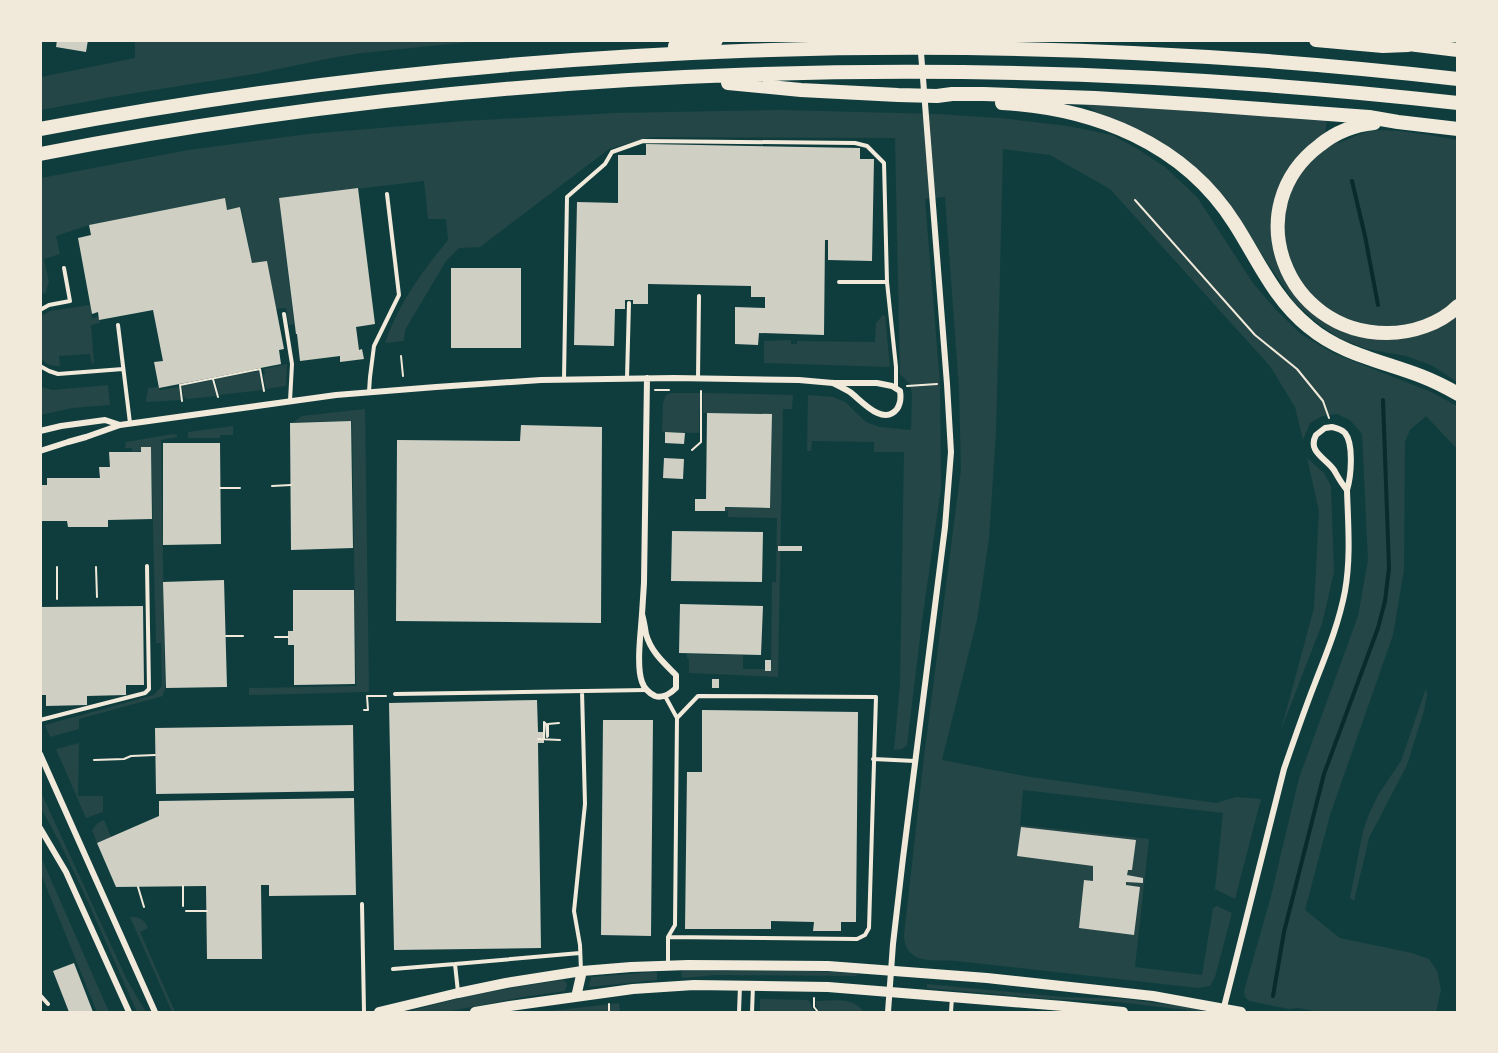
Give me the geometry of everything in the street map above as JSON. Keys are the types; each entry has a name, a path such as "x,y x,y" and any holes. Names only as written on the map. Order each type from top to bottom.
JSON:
{"highway":[{"path":"574,60 716,40"},
{"path":"1316,40 1458,50"},
{"path":"1390,40 1408,45"},
{"path":"40,129 141,111 405,75 574,60 749,51 949,47 1113,52 1351,67 1458,79"},
{"path":"40,154 206,125 380,102 530,87 755,74 951,72 1070,74 1319,88 1458,103"},
{"path":"666,78 801,90 898,95 984,94 1206,105 1358,116 1458,129"},
{"path":"952,96 1084,116 1136,135 1157,147 1187,169 1216,198 1235,224 1280,298 1309,328 1344,349 1420,375 1458,394"},
{"path":"1398,122 1350,127 1327,140 1299,164 1283,193 1279,212 1278,230 1283,258 1295,286 1306,299 1331,318 1364,332 1392,333 1417,329 1443,317 1458,306"}],"main road":[{"path":"379,1012 506,983 582,971 668,965 828,966 987,978 1153,996 1223,1011 1241,1012"},
{"path":"668,965 668,987"},
{"path":"576,997 582,971"},
{"path":"475,1012 633,989 694,985 828,987 1123,1012"}],"street":[{"path":"888,1012 915,761 945,526 951,452 920,40"},
{"path":"40,451 86,438 120,425 336,395 447,386 647,378 799,380 877,383 896,387 902,397 899,407 894,412 882,414 873,411 849,392 833,383"},
{"path":"642,614 653,651 676,675 676,688 665,696 659,697 646,690 640,666 640,632 644,583 647,378"},
{"path":"40,431 105,420 120,425"},
{"path":"1223,1011 1284,769 1336,629 1346,589 1350,550 1347,490 1350,480 1349,442 1341,430 1332,427 1325,428 1316,435 1314,449 1333,468 1339,482 1347,490"},
{"path":"40,754 155,1012"},
{"path":"40,769 49,773"},
{"path":"40,828 66,872 129,1012"}],"lane":[{"path":"564,380 567,197 605,164 612,152 643,141 855,143 867,146 884,163 887,282 896,387"},
{"path":"369,392 374,346 399,295 387,194"},
{"path":"40,310 70,301 64,268"},
{"path":"838,282 887,282"},
{"path":"698,378 699,296"},
{"path":"627,379 629,303"},
{"path":"284,314 292,364 290,402"},
{"path":"118,325 130,424"},
{"path":"40,366 58,374 123,369"},
{"path":"40,720 145,693 149,689 147,566"},
{"path":"395,694 646,690"},
{"path":"582,691 585,804 574,911 582,971"},
{"path":"665,696 677,718 675,925 668,937 668,965"},
{"path":"668,937 857,939 865,935 869,928 876,697 698,696 677,718"},
{"path":"873,759 915,761"},
{"path":"362,904 364,1012"},
{"path":"393,969 580,954"},
{"path":"455,964 458,993"},
{"path":"739,1012 740,986"},
{"path":"753,986 753,1012"},
{"path":"40,995 48,1004"},
{"path":"951,1012 952,997"}],"path":[{"path":"1135,200 1255,335 1297,369 1323,401 1332,427"},
{"path":"401,356 403,376"},
{"path":"182,401 180,385 260,369 264,391"},
{"path":"213,379 218,397"},
{"path":"907,386 940,384"},
{"path":"692,450 700,442 701,391"},
{"path":"272,486 291,485"},
{"path":"220,488 240,488"},
{"path":"57,567 57,598"},
{"path":"96,567 97,597"},
{"path":"226,636 243,636"},
{"path":"275,637 288,637"},
{"path":"364,710 368,710 367,696 395,694"},
{"path":"543,738 543,722 546,724 547,736 548,724 560,723"},
{"path":"538,738 560,740"},
{"path":"94,760 155,755"},
{"path":"138,886 144,907"},
{"path":"183,886 183,906"},
{"path":"186,911 207,911"},
{"path":"814,998 814,1007 818,1012"},
{"path":"608,1001 609,1012"}],"shaded area":[{"path":"135,40 480,41 362,53 41,110 41,77 135,58"},
{"path":"1103,104 1327,119 1325,134 1339,143 1363,133 1380,130 1457,140 1457,382 1433,366 1406,356 1367,349 1341,339 1320,325 1295,303 1243,227 1182,158 1140,130 1101,115 1086,105"},
{"path":"782,110 1000,118 1068,126 1112,135 1165,167 1197,197 1253,283 1301,334 1333,353 1431,392 1457,406 1457,449 1426,416 1410,430 1405,442 1404,569 1393,635 1330,815 1305,910 1340,938 1412,953 1429,959 1437,971 1441,990 1436,1012 1319,1012 1299,1008 1289,1009 1249,1001 1244,991 1271,896 1299,778 1358,616 1368,560 1362,434 1350,420 1337,414 1322,416 1310,423 1303,440 1295,407 1270,366 1110,189 1050,155 1003,149 996,433 989,538 977,620 942,760 1024,776 1216,803 1236,797 1261,799 1235,899 1215,889 1223,813 1023,790 1020,825 1149,839 1135,967 1202,975 1213,908 1217,906 1232,913 1215,977 1210,986 1198,988 922,959 909,952 905,945 904,935 924,757 961,469 959,389 945,197 925,199 940,384 941,488 907,745 902,749 894,750 900,683 904,452 874,452 874,442 812,441 811,451 807,451 808,395 833,397 845,402 866,422 880,427 911,430 910,384 900,374 895,138 651,137 609,149 480,247 459,248 446,261 405,330 404,341 385,343 412,289 448,240 446,219 428,219 424,181 279,198 294,324 289,325 286,308 275,309 267,262 252,263 241,207 227,210 224,198 89,225 56,236 60,254 44,259 49,282 45,294 41,291 41,178 188,150 308,134 464,121 615,113"},
{"path":"90,305 92,318 99,317 100,323 91,325 94,363 92,364 90,354 59,356 60,366 45,362 41,358 40,317 50,311"},
{"path":"883,315 885,316 890,367 764,363 764,341 791,340 791,344 797,344 797,341 875,342 876,323"},
{"path":"287,364 286,386 266,389 264,369"},
{"path":"259,371 262,390 219,395 215,379"},
{"path":"212,380 216,396 187,399 183,396 182,386"},
{"path":"108,385 110,405 72,408 41,415 41,387 53,390"},
{"path":"159,387 160,390 179,387 181,400 146,402 148,388"},
{"path":"700,393 699,433 662,432 663,403 666,395"},
{"path":"703,393 793,395 792,409 783,409 778,677 689,673 687,654 743,655 743,669 771,671 772,582 776,582 777,518 728,517 728,511 725,511 725,508 770,508 772,414 703,413"},
{"path":"365,409 369,692 249,695 249,688 356,686 352,421 294,422 302,416"},
{"path":"233,426 233,435 220,435 220,438 188,438 188,432"},
{"path":"173,434 177,437 161,440 165,690 163,696 79,719 79,729 50,737 45,725 154,695 162,686 161,643 156,643 151,447 141,447 141,451 132,452 132,448 125,448 126,442"},
{"path":"1307,458 1324,473 1331,486 1334,572 1322,624 1281,730 1314,608 1319,511"},
{"path":"1426,688 1424,711 1407,765 1369,838 1354,901 1350,898 1363,831 1378,795 1401,761"},
{"path":"79,743 78,796 103,796 103,812 86,818 56,749"},
{"path":"40,790 127,980 146,1012 137,1012 84,893 41,808"},
{"path":"104,820 111,837 97,843 92,830"},
{"path":"40,857 109,1012 97,1012 41,874"},
{"path":"130,917 141,919 148,928 140,932 175,1012 172,1012"},
{"path":"682,971 806,971 856,973 857,976 716,975 682,978"},
{"path":"657,973 657,980 589,987 591,977"},
{"path":"563,980 567,983 565,991 446,1012 407,1012 484,993"},
{"path":"927,984 1064,997 1125,999 1202,1009 1204,1012 1117,1002 1051,999 927,988"},
{"path":"760,999 808,1000 815,1012 760,1012"},
{"path":"816,1001 848,1001 864,1012 820,1012"},
{"path":"619,1003 620,1012 542,1012"}],"building":[{"path":"57,40 88,40 86,52 56,47"},
{"path":"646,144 860,148 860,159 874,159 872,261 828,260 828,240 825,240 824,335 759,333 758,345 735,344 735,307 765,308 765,297 751,297 751,286 648,284 648,304 633,304 633,300 625,300 625,309 615,309 614,346 574,345 577,202 618,203 618,155 646,155"},
{"path":"358,188 375,324 356,327 359,350 362,349 364,359 340,362 340,356 300,361 279,198"},
{"path":"225,198 227,210 240,207 252,263 267,261 284,349 279,350 281,364 159,388 154,362 163,361 153,310 99,320 98,312 92,314 78,238 91,235 89,225"},
{"path":"451,268 521,268 521,348 451,348"},
{"path":"707,413 772,414 770,508 725,507 725,511 695,511 695,499 706,499"},
{"path":"351,421 353,548 291,550 290,423"},
{"path":"521,425 602,427 601,623 396,621 397,440 520,441"},
{"path":"665,432 685,433 684,444 665,443"},
{"path":"163,443 220,443 221,544 163,545"},
{"path":"141,447 151,447 152,519 108,520 108,527 68,527 67,521 42,521 41,485 47,485 47,478 100,478 99,467 110,467 109,452 141,452"},
{"path":"664,458 684,459 683,479 663,478"},
{"path":"672,531 763,532 762,582 671,581"},
{"path":"778,546 802,546 802,551 778,551"},
{"path":"224,580 227,687 166,688 163,582"},
{"path":"293,590 354,590 355,684 294,685 294,645 288,645 288,631 293,631"},
{"path":"680,604 763,606 761,655 679,653"},
{"path":"143,606 144,685 126,685 126,695 87,696 87,705 46,706 46,695 42,695 42,686 40,686 40,607"},
{"path":"765,660 771,660 771,671 765,671"},
{"path":"712,679 719,679 719,688 712,688"},
{"path":"537,700 538,732 544,732 544,743 538,743 541,948 394,950 389,703"},
{"path":"702,710 858,712 856,922 841,922 841,931 813,931 814,922 771,921 771,929 685,929 687,772 702,772"},
{"path":"603,720 653,720 651,936 601,935"},
{"path":"353,725 354,791 156,794 155,728"},
{"path":"354,798 356,895 269,896 269,885 261,885 262,959 207,959 206,886 116,887 97,843 159,816 159,801"},
{"path":"1021,827 1136,840 1132,870 1128,870 1127,875 1143,878 1143,883 1126,882 1126,885 1140,887 1134,935 1079,928 1084,880 1093,881 1093,866 1017,856"},
{"path":"74,963 93,1012 69,1012 53,971"}],"waterway":[{"path":"1352,181 1378,305"},
{"path":"1273,996 1284,932 1324,774 1378,628 1385,601 1389,568 1383,400"}]}
